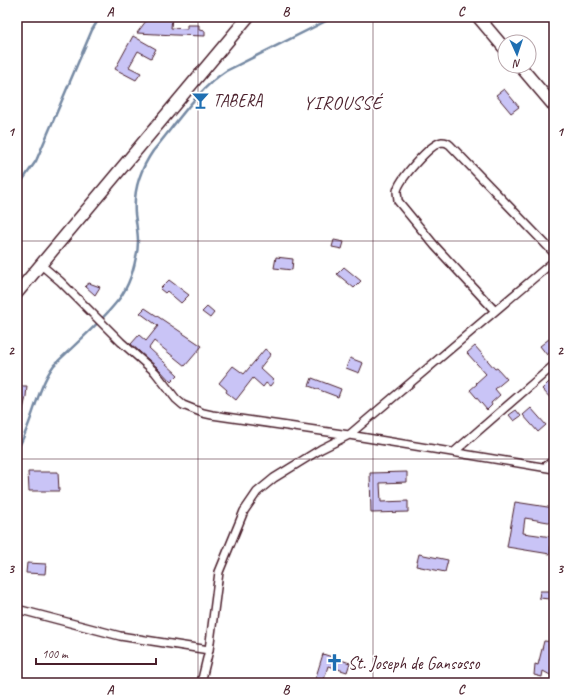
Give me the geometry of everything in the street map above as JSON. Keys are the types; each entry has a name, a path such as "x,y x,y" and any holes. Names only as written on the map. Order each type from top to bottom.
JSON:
{"main road":[{"path":"17,293 248,17"},
{"path":"478,17 497,40"},
{"path":"527,74 554,106"}],"street":[{"path":"495,311 435,246 398,201 397,191 400,184 422,156 436,144 446,142 554,254"},
{"path":"201,683 209,650 219,572 244,511 257,492 274,478 321,449 349,435 554,261"},
{"path":"40,264 60,281 121,342 155,372 176,399 183,405 203,413 349,435 554,469"},
{"path":"454,452 554,365"},
{"path":"545,467 554,460"},
{"path":"17,609 120,636 209,650"}],"building":[{"path":"149,17 172,17 171,28 187,29 187,25 199,25 199,30 205,31 205,36 137,33"},
{"path":"133,36 156,49 151,58 138,51 129,67 141,73 136,80 115,69"},
{"path":"504,89 519,107 511,113 496,95"},
{"path":"334,240 344,242 342,249 332,247"},
{"path":"276,257 293,259 292,270 274,268"},
{"path":"344,267 361,281 354,288 337,274"},
{"path":"169,280 189,295 181,303 167,291 165,293 160,289"},
{"path":"89,283 100,287 95,295 85,286"},
{"path":"207,307 214,313 210,318 202,312"},
{"path":"145,308 202,346 185,366 154,341 149,348 178,375 171,382 131,344 139,335 146,341 158,326 140,313"},
{"path":"549,339 554,345 554,349 547,355 540,346"},
{"path":"475,346 495,369 497,368 507,379 495,389 500,395 491,403 492,405 487,410 470,390 486,374 467,353"},
{"path":"265,349 271,354 260,368 274,381 270,386 266,383 263,387 253,378 236,400 226,392 227,390 219,383 233,366 244,374"},
{"path":"350,358 363,363 359,373 346,368"},
{"path":"312,378 341,389 338,397 309,386"},
{"path":"549,382 554,387 554,402 542,389"},
{"path":"19,386 27,386 19,426 17,426 17,402"},
{"path":"531,408 546,425 538,432 523,415"},
{"path":"516,410 521,416 514,421 509,415"},
{"path":"28,472 58,472 59,491 29,491"},
{"path":"407,472 407,482 380,483 381,502 408,501 408,512 371,513 370,473"},
{"path":"515,502 554,508 554,523 525,518 523,533 552,537 550,554 507,547"},
{"path":"419,554 448,560 445,572 416,566"},
{"path":"27,563 46,564 45,574 26,573"},
{"path":"540,591 551,591 550,599 539,598"},
{"path":"544,641 554,642 554,672 552,676 543,671 542,677 534,675 535,664 538,665"},
{"name":"St. Joseph de Gansosso","path":"323,654 350,663 347,672 328,666 323,683 314,683"}],"waterway":[{"path":"17,188 36,161 92,30 100,17"},
{"path":"17,450 27,429 43,385 54,365 108,312 119,299 131,276 138,246 135,214 136,189 144,166 153,151 196,97 226,71 334,17"}],"place":[{"name":"TABERA","path":"200,100"},
{"name":"St. Joseph de Gansosso","path":"335,663"}],"district":[{"name":"YIROUSSÉ","path":"343,103"}]}
